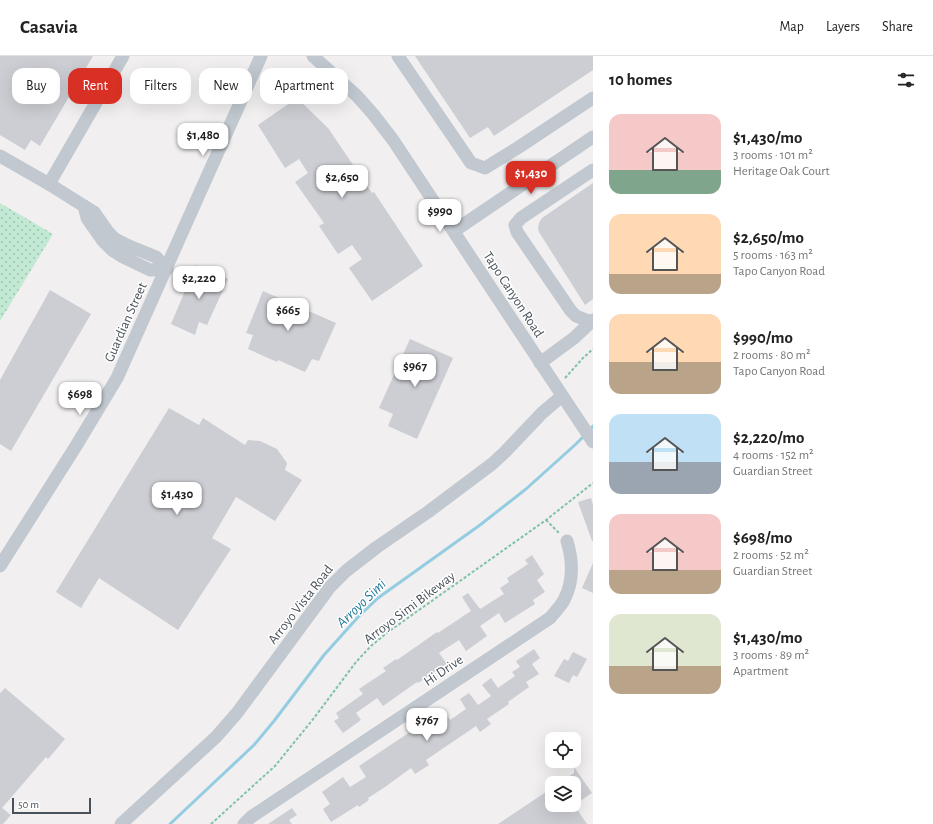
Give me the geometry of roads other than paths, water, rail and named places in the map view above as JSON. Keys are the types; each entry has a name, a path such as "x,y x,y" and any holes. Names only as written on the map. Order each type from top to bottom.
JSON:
{"street":[{"path":"48,184 123,56"},
{"name":"Guardian Street","path":"0,566 117,378 261,56"},
{"name":"Tapo Canyon Road","path":"313,56 357,96 393,140 593,442"},
{"path":"398,56 470,163 485,168 593,98"},
{"path":"454,231 593,138"},
{"path":"0,156 94,212 108,232 115,239 156,257 167,269"},
{"path":"540,363 574,338 592,321 576,316 571,311 517,232 515,225 521,218 593,170"},
{"name":"Arroyo Vista Road","path":"121,824 216,737 236,713 330,587 346,571 492,464 542,413 562,396"},
{"name":"Hi Drive","path":"244,824 251,817 550,618 564,600 570,584 572,574 571,554 567,541"}],"waterway":[{"name":"Arroyo Simi","path":"589,431 593,426"},
{"name":"Arroyo Simi","path":"170,824 254,745 324,655 359,616 378,598 480,525 526,489 585,435"}]}
